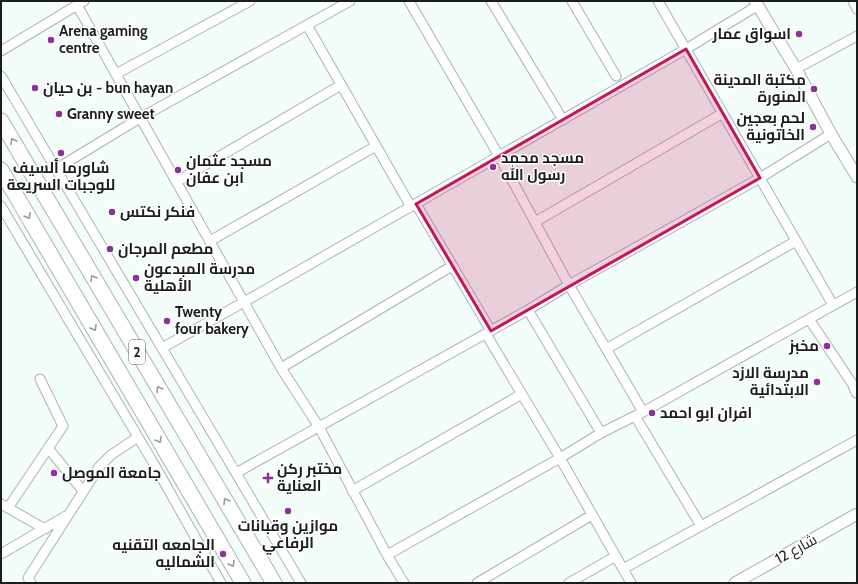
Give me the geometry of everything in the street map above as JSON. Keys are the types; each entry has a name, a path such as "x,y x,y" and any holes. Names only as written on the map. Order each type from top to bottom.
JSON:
{"highway":[{"name":"2","path":"1,121 274,583"},
{"name":"2","path":"1,170 243,583"},
{"path":"15,193 36,181"}],"street":[{"path":"116,74 250,1"},
{"path":"56,169 140,118 350,1"},
{"path":"409,1 499,156 569,285 606,349 639,414 701,526"},
{"path":"491,1 563,120"},
{"path":"572,1 616,76"},
{"path":"658,1 833,305"},
{"path":"853,1 857,9"},
{"path":"1,51 80,3 140,118 281,368 319,427 386,555 404,583"},
{"path":"162,348 686,49 756,3 796,69 831,134 857,177"},
{"path":"307,25 376,146 452,266 522,394 631,583"},
{"path":"796,69 857,36"},
{"path":"1,76 300,583"},
{"path":"176,182 341,85"},
{"path":"535,222 723,113"},
{"path":"236,473 528,310 569,285 760,178 831,134"},
{"path":"210,241 376,146"},
{"path":"1,206 138,437 221,583"},
{"path":"606,349 796,240"},
{"path":"281,368 452,266"},
{"path":"386,555 560,458 601,433 639,414 857,292"},
{"path":"528,310 601,433"},
{"path":"809,319 856,389"},
{"path":"40,379 63,426 4,506 45,528"},
{"path":"352,491 522,394"},
{"path":"30,583 28,578 99,467 106,459 138,437"},
{"path":"623,569 857,440"},
{"path":"48,448 83,492"},
{"name":"شارع 12","path":"736,583 857,514"},
{"path":"1,554 67,515"},
{"path":"477,583 592,515"},
{"path":"569,583 616,556"}],"highlighted area":[{"path":"686,49 760,178 491,331 416,204"}],"place":[{"name":"اسواق عمار","path":"799,34"},
{"name":"Arena gaming centre","path":"51,40"},
{"name":"بن حيان - bun hayan","path":"35,88"},
{"name":"مكتبة المدينة المنورة","path":"814,89"},
{"name":"Granny sweet","path":"59,114"},
{"name":"لحم بعجين الخاتونية","path":"813,127"},
{"name":"شاورما ألسيف للوجبات السريعة","path":"61,153"},
{"name":"مسجد محمد رسول الله","path":"493,167"},
{"name":"مسجد عثمان ابن عفان","path":"178,170"},
{"name":"فنكر نكتس","path":"112,212"},
{"name":"مطعم المرجان","path":"110,249"},
{"name":"مدرسة المبدعون الأهلية","path":"136,278"},
{"name":"Twenty four bakery","path":"167,321"},
{"name":"مخبز","path":"827,346"},
{"name":"مدرسة الازد الابتدائية","path":"817,382"},
{"name":"افران ابو احمد","path":"652,413"},
{"name":"جامعة الموصل","path":"54,473"},
{"name":"مختبر ركن العناية","path":"268,478"},
{"name":"موازين وقبانات الرفاعي","path":"288,511"},
{"name":"الجامعه التقنيه الشماليه","path":"223,554"}]}
